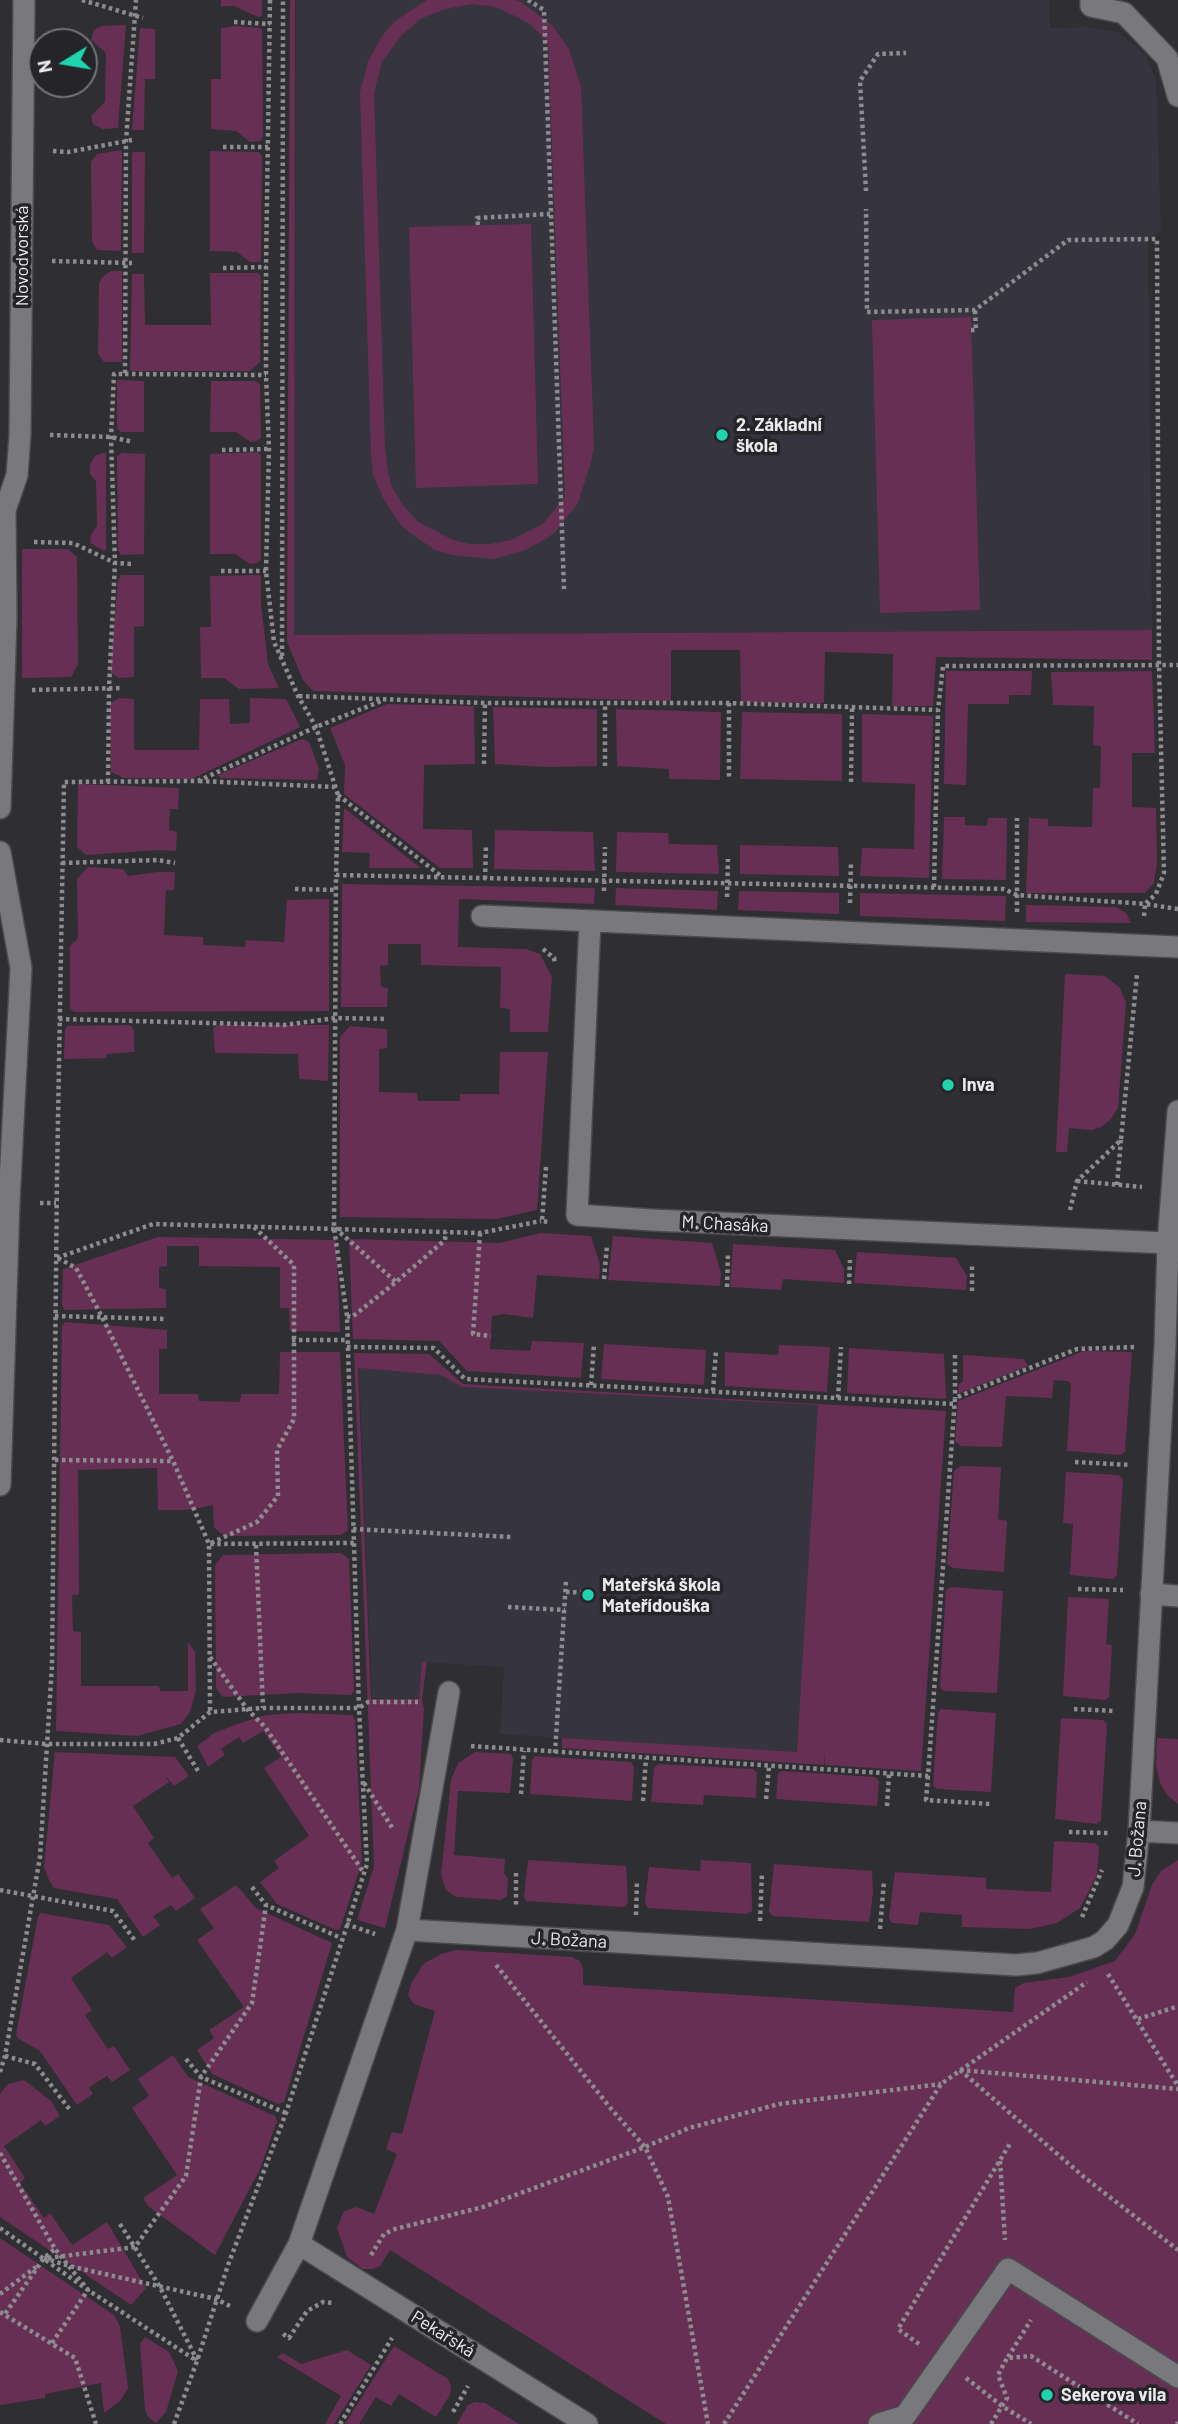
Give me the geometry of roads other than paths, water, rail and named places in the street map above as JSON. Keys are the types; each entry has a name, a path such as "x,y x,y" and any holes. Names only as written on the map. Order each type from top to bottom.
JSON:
{"street":[{"name":"Novodvorská","path":"0,808 4,691 3,506 17,475 20,435 24,0"},
{"path":"1091,0 1091,6 1124,13 1167,58 1178,96"},
{"path":"0,852 21,968 9,1202 0,1485"},
{"path":"482,916 1178,947"},
{"name":"M. Chasáka","path":"597,922 577,1215 1168,1243"},
{"name":"J. Božana","path":"407,1930 1016,1965 1037,1964 1094,1947 1105,1940 1118,1925 1133,1887 1139,1830 1168,1243 1178,1111"},
{"path":"1151,1594 1178,1596"},
{"path":"257,2321 299,2244 407,1930 448,1697"},
{"path":"1139,1830 1178,1833"},
{"name":"Pekařská","path":"299,2244 587,2424"},
{"path":"879,2424 905,2416 1008,2269 1178,2377"}],"place":[{"name":"2. Základní škola","path":"722,435"},
{"name":"Inva","path":"948,1085"},
{"name":"Mateřská škola Mateřídouška","path":"588,1595"},
{"name":"Sekerova vila","path":"1047,2395"}]}
